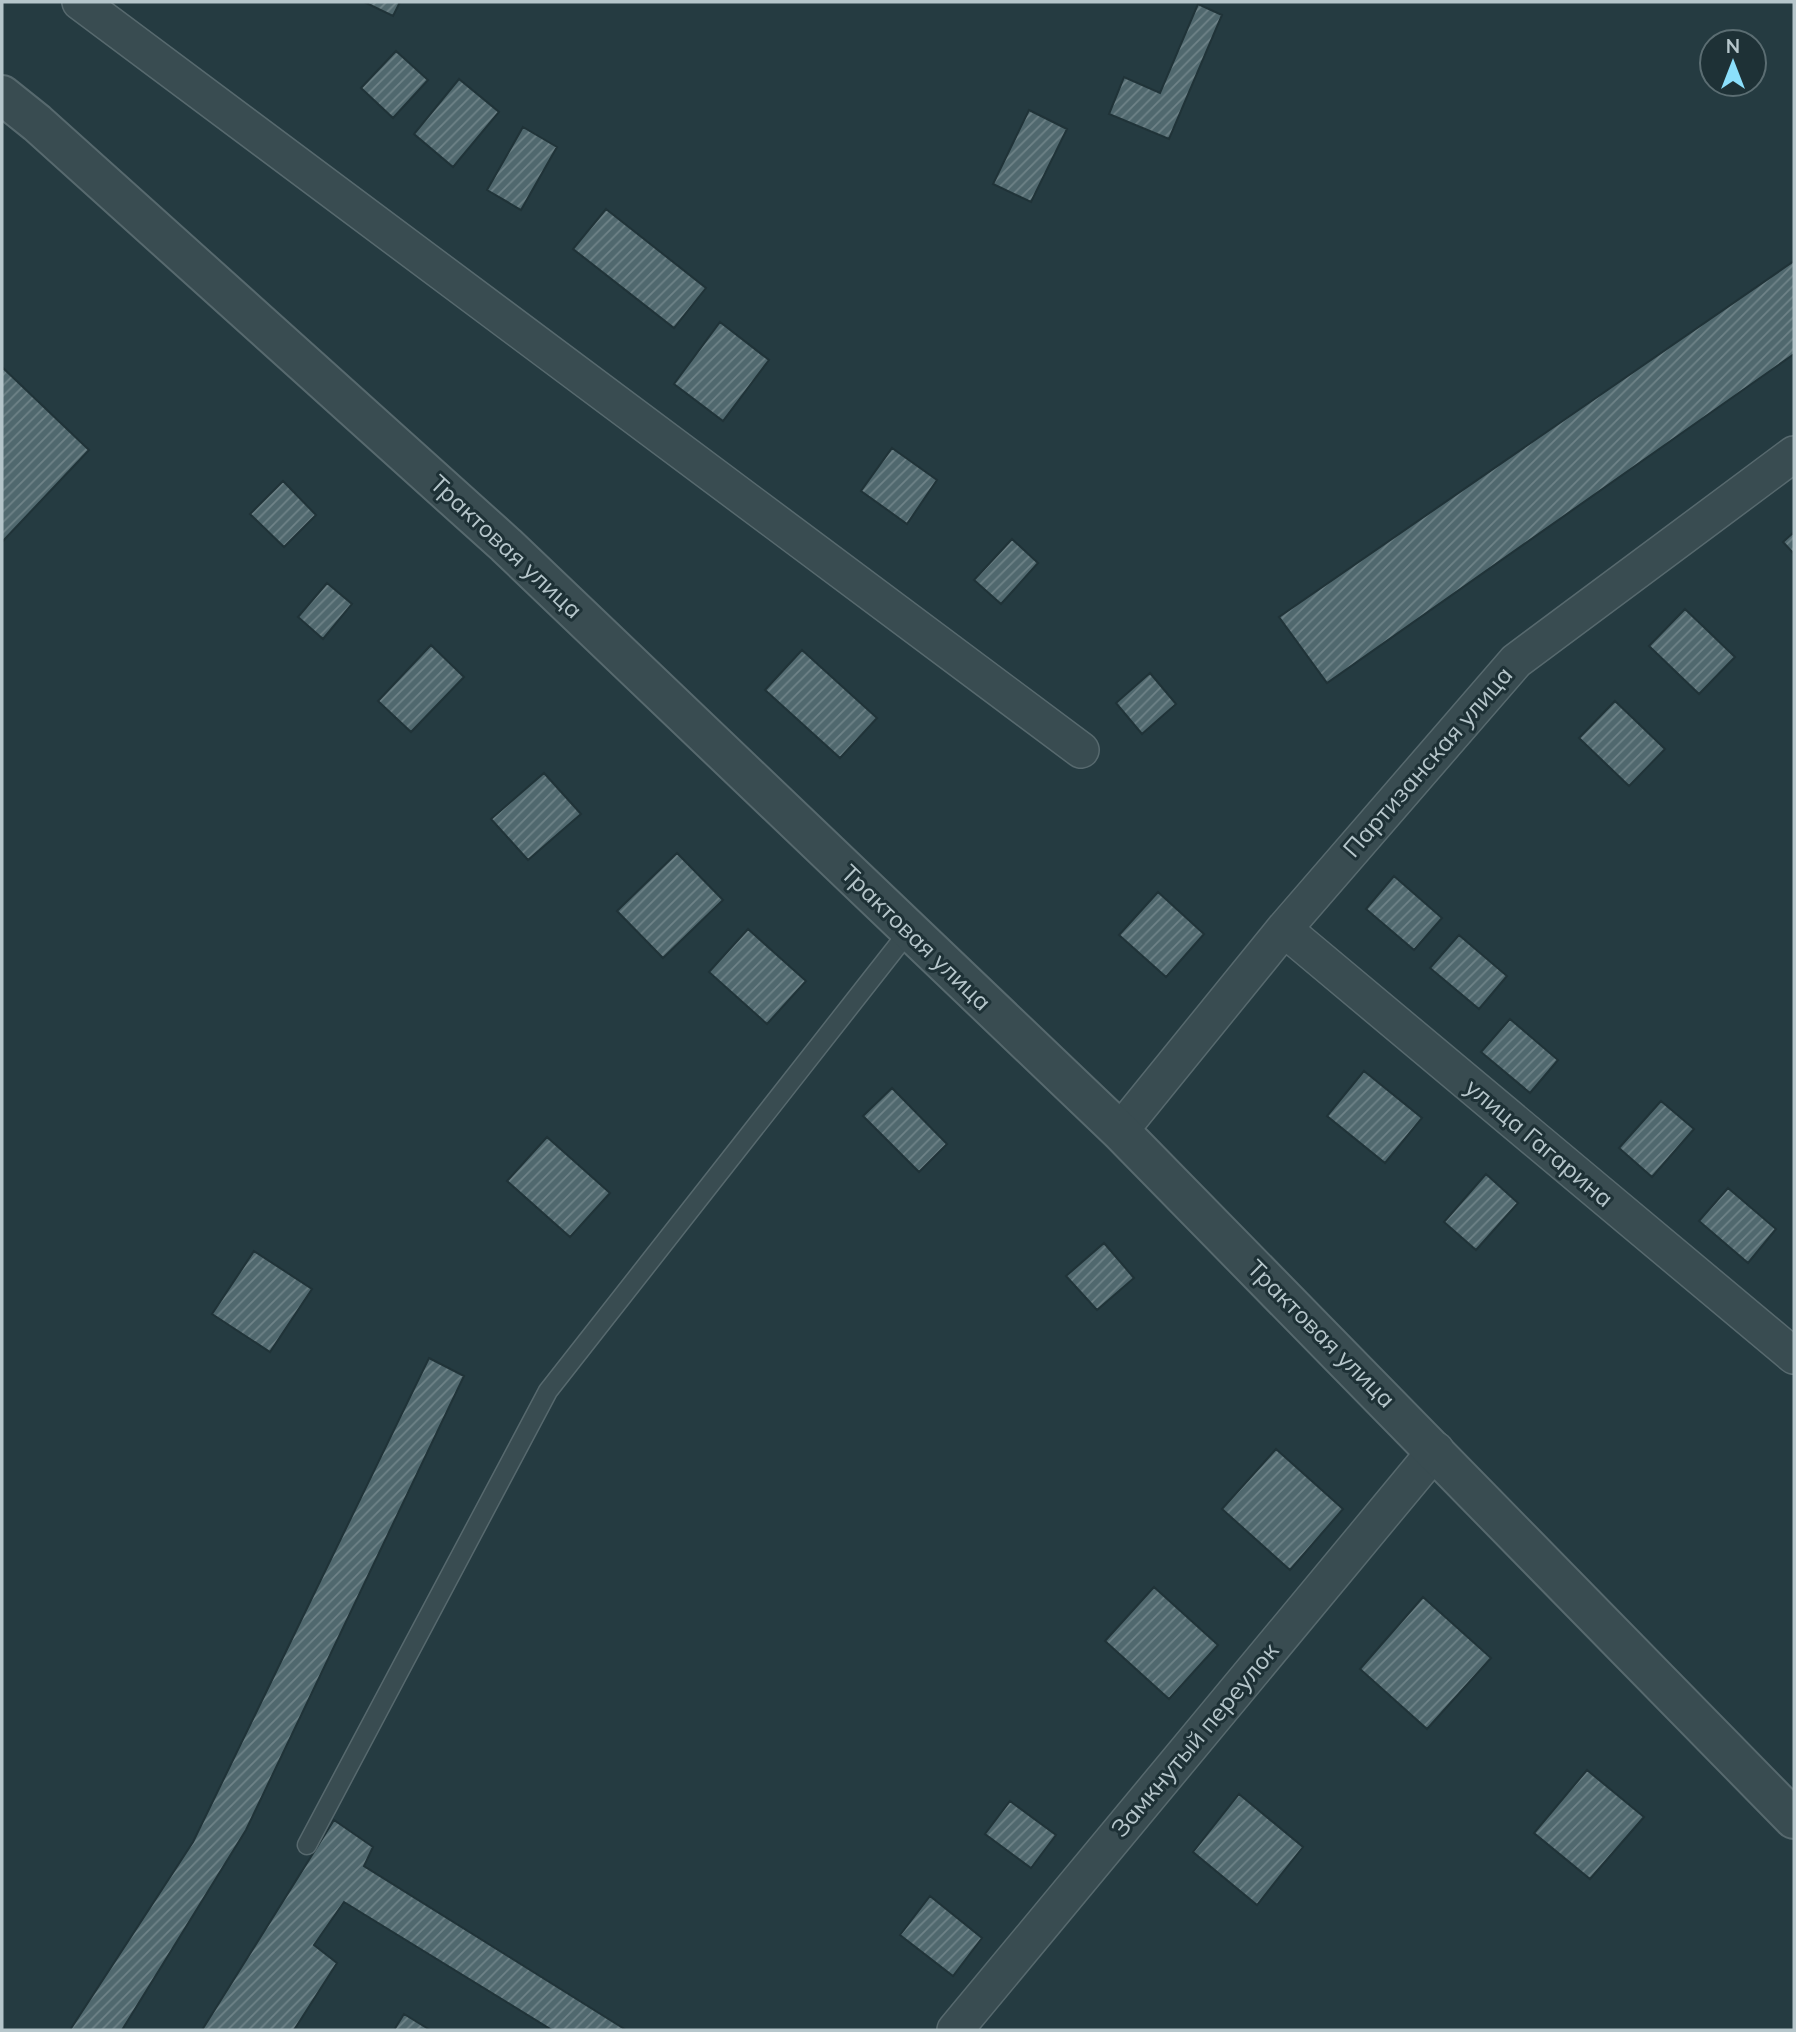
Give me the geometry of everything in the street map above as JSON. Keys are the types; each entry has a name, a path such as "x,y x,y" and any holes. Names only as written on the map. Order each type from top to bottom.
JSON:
{"street":[{"path":"80,2 1081,750"},
{"name":"Трактовая улица","path":"2,94 506,545 1120,1131 1436,1450 1794,1819"},
{"name":"Партизанская улица","path":"1120,1131 1284,929 1516,661 1794,454"},
{"name":"улица Гагарина","path":"1284,929 1794,1356"},
{"name":"Замкнутый переулок","path":"955,2030 1436,1450"}],"lane":[{"path":"307,1844 548,1391 909,931"}],"building":[{"path":"364,2 400,2 393,16"},
{"path":"1198,4 1222,15 1169,139 1109,114 1124,77 1160,93"},
{"path":"396,51 428,80 393,118 361,88"},
{"path":"459,79 499,112 453,167 414,134"},
{"path":"1029,110 1067,129 1031,202 993,184"},
{"path":"523,127 557,147 521,210 487,190"},
{"path":"606,209 706,288 674,328 573,249"},
{"path":"1794,261 1794,354 1327,683 1279,617"},
{"path":"720,322 769,360 723,421 674,384"},
{"path":"2,367 89,450 2,542"},
{"path":"892,448 937,480 907,524 861,491"},
{"path":"283,481 316,515 284,547 250,514"},
{"path":"1794,532 1794,554 1783,542"},
{"path":"1012,539 1038,563 1001,604 974,580"},
{"path":"327,583 352,604 323,639 298,617"},
{"path":"1685,609 1735,657 1699,694 1649,646"},
{"path":"431,645 464,677 411,732 378,701"},
{"path":"802,650 877,718 840,758 765,690"},
{"path":"1150,673 1176,704 1142,734 1116,703"},
{"path":"1615,701 1665,749 1629,786 1579,738"},
{"path":"544,773 581,814 528,860 491,819"},
{"path":"677,853 723,900 663,958 617,911"},
{"path":"1394,876 1442,918 1414,950 1366,909"},
{"path":"1158,892 1204,934 1166,977 1119,935"},
{"path":"748,929 806,981 767,1024 709,972"},
{"path":"1459,935 1507,976 1479,1009 1430,968"},
{"path":"1510,1019 1558,1060 1530,1093 1481,1052"},
{"path":"1364,1071 1422,1118 1385,1163 1327,1116"},
{"path":"892,1088 947,1144 919,1172 863,1116"},
{"path":"1661,1101 1694,1129 1652,1177 1619,1148"},
{"path":"547,1137 610,1193 570,1237 507,1181"},
{"path":"1486,1174 1518,1203 1476,1250 1444,1222"},
{"path":"1728,1188 1776,1229 1748,1263 1699,1221"},
{"path":"1104,1243 1134,1278 1097,1310 1066,1276"},
{"path":"254,1251 312,1289 270,1352 212,1314"},
{"path":"429,1358 464,1376 246,1830 122,2030 70,2030 193,1842"},
{"path":"1276,1449 1343,1509 1290,1570 1222,1509"},
{"path":"1154,1587 1218,1645 1169,1699 1105,1641"},
{"path":"1423,1597 1491,1658 1427,1729 1360,1669"},
{"path":"1587,1770 1644,1817 1590,1879 1534,1833"},
{"path":"1239,1794 1303,1847 1257,1905 1193,1852"},
{"path":"1010,1801 1056,1835 1031,1868 985,1834"},
{"path":"334,1820 373,1847 364,1866 626,2030 552,2030 344,1902 314,1945 337,1963 294,2030 202,2030"},
{"path":"930,1896 982,1938 953,1976 900,1935"},
{"path":"404,2014 430,2030 394,2030"}]}
